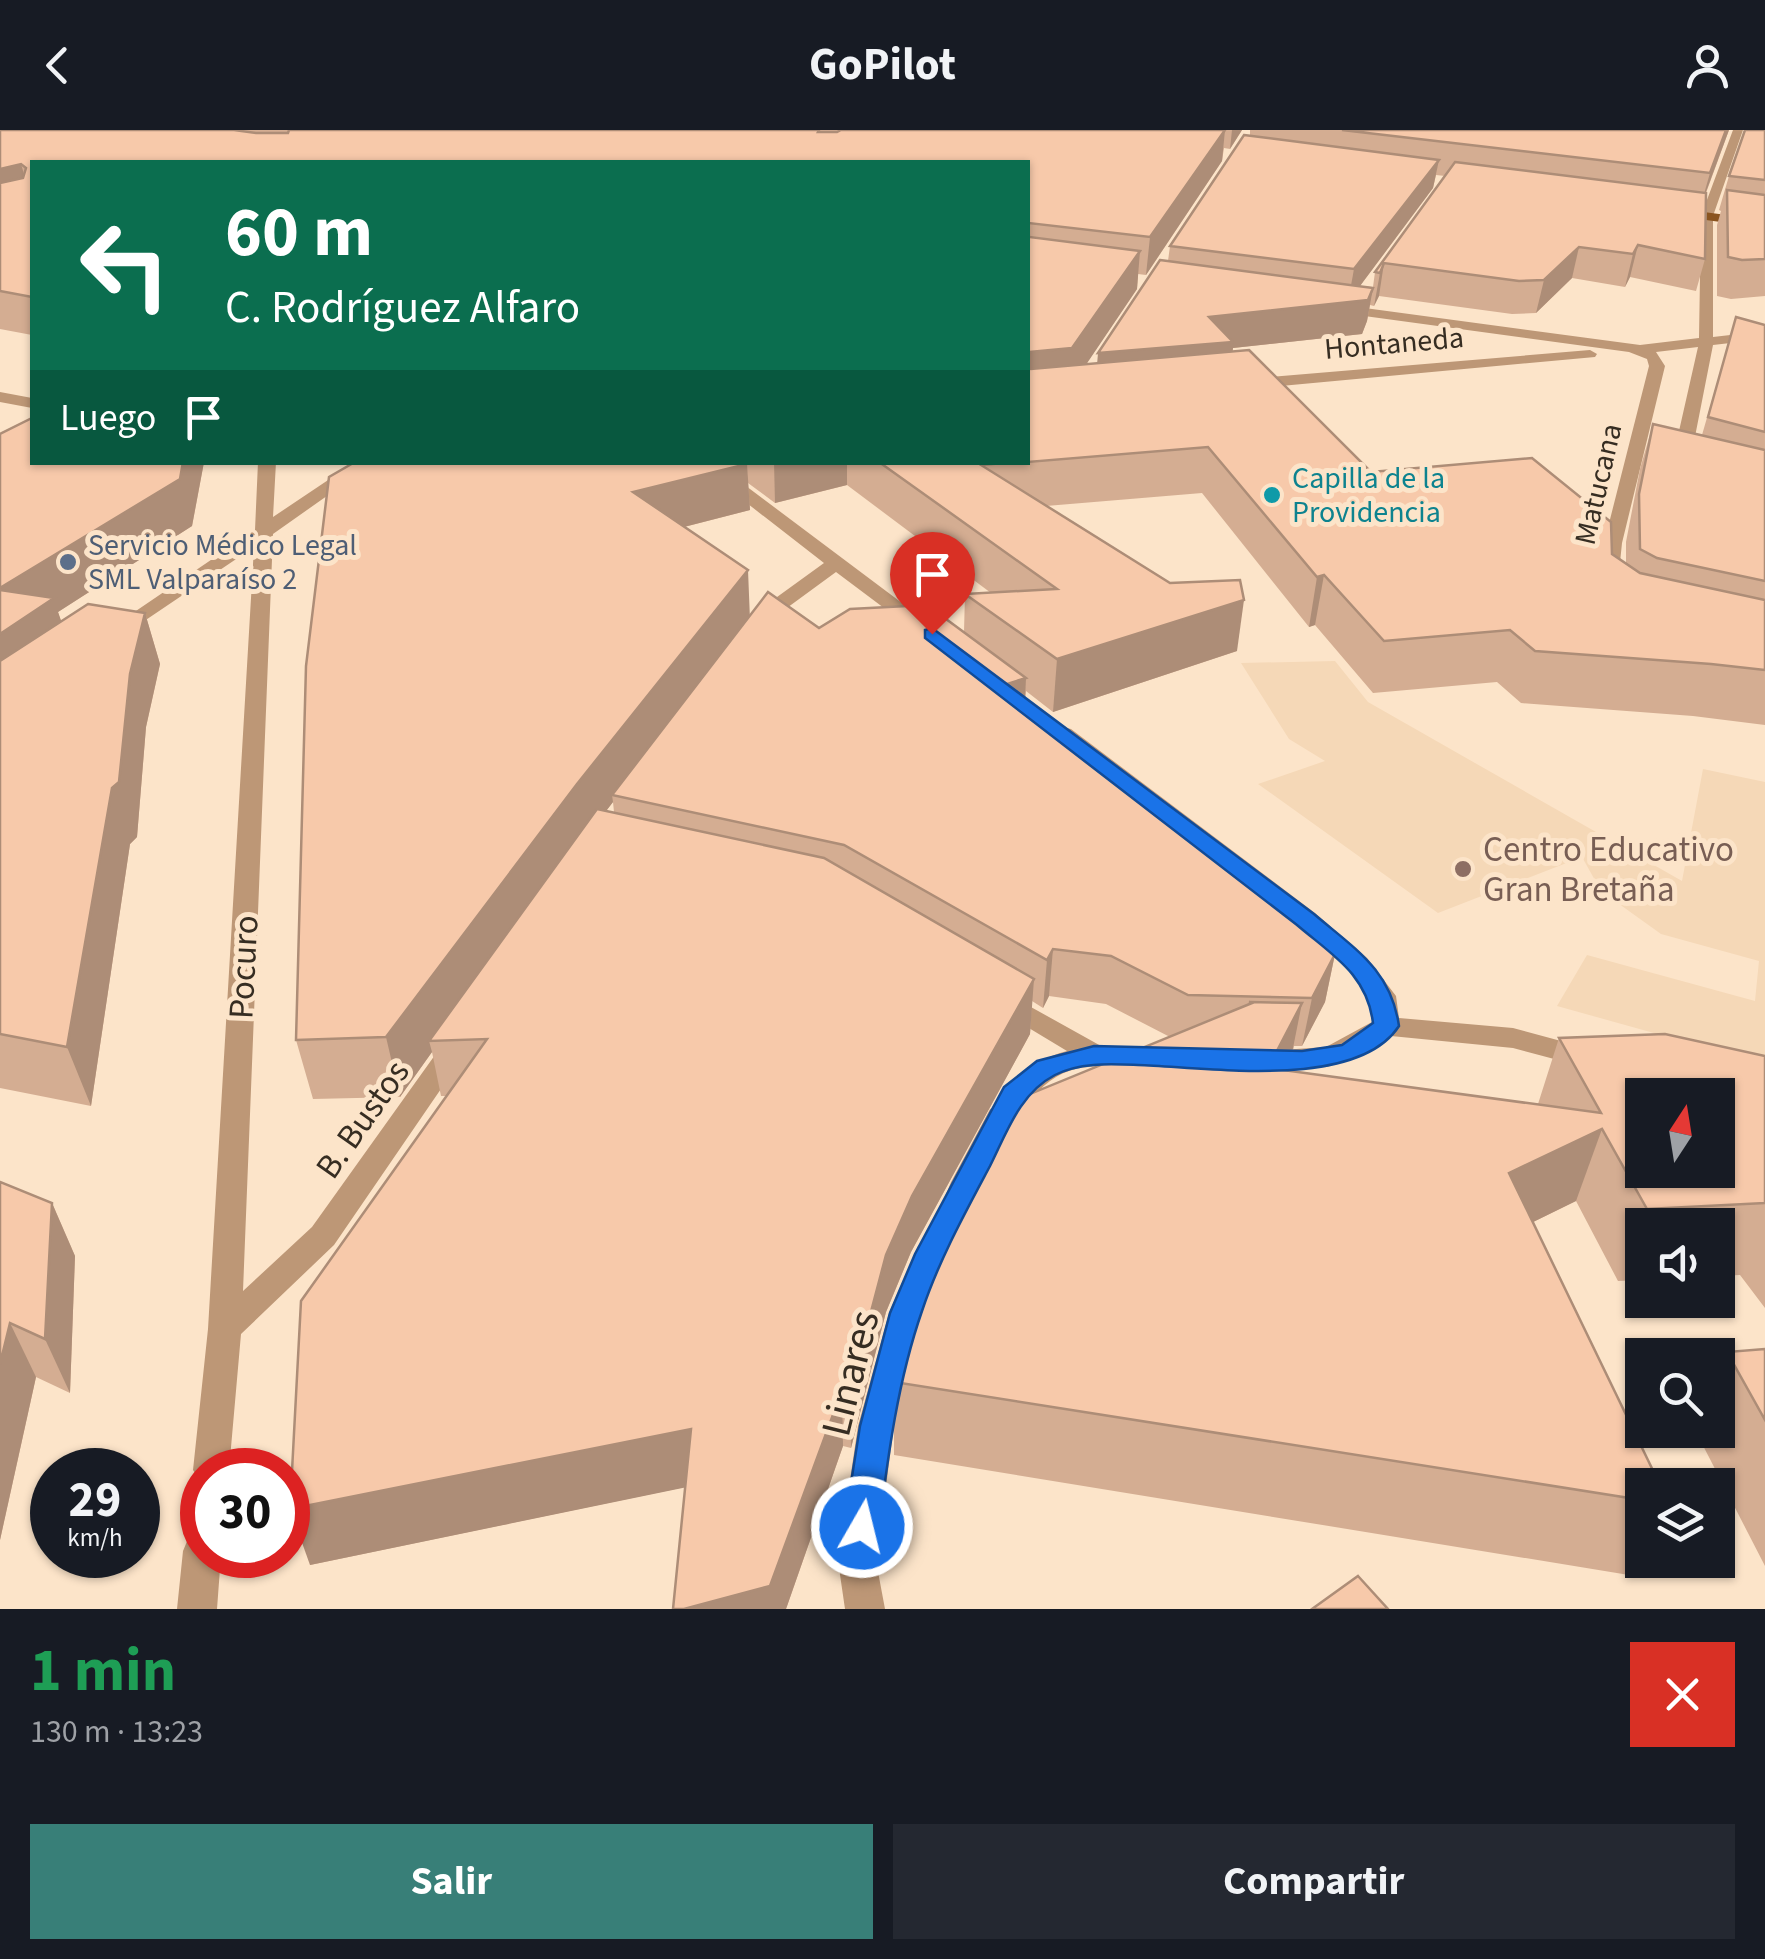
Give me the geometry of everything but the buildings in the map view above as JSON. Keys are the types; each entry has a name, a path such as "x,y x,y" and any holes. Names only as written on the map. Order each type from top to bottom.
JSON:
{"main road":[{"path":"1651,209 1765,224"}],"street":[{"path":"1700,475 1681,463 1706,342 1707,216 1738,130"},
{"path":"1354,311 1366,295"},
{"path":"1318,306 1638,350"},
{"name":"Hontaneda","path":"1236,384 1638,350 1765,335"},
{"name":"Matucana","path":"1612,603 1607,586 1613,543 1657,366 1654,357 1638,350"},
{"path":"0,397 30,403"},
{"name":"Pocuro","path":"213,1448 225,1329 267,465"},
{"path":"101,642 362,465"},
{"path":"706,465 947,646"},
{"path":"749,640 772,609 838,562"},
{"path":"1041,717 1358,964 1382,996 1386,1026"},
{"path":"981,988 1094,1055"},
{"name":"B. Bustos","path":"225,1329 323,1236 470,1026"},
{"path":"1227,1058 1302,1060 1349,1053 1386,1026 1513,1038 1621,1067"},
{"path":"980,1158 1014,1094 1046,1068 1094,1055 1189,1057"},
{"name":"Linares","path":"865,1609 857,1561 876,1426 906,1313 946,1222"},
{"path":"196,1609 199,1578"}],"shaded area":[{"name":"Centro Educativo Gran Bretaña","path":"1335,661 1368,702 1682,881 1703,769 1765,782 1765,1064 1557,1006 1587,955 1755,1001 1759,961 1661,934 1601,891 1582,857 1438,913 1258,784 1325,761 1289,739 1241,663"}],"place":[{"name":"Capilla de la Providencia","path":"1272,495"},
{"name":"Servicio Médico Legal SML Valparaíso 2","path":"68,562"},
{"name":"Centro Educativo Gran Bretaña","path":"1463,869"}],"route":[{"path":"862,1527 876,1426 906,1313 930,1254 1014,1094 1046,1068 1094,1055 1302,1060 1349,1053 1386,1026 1382,996 1358,964 932,634"}]}
